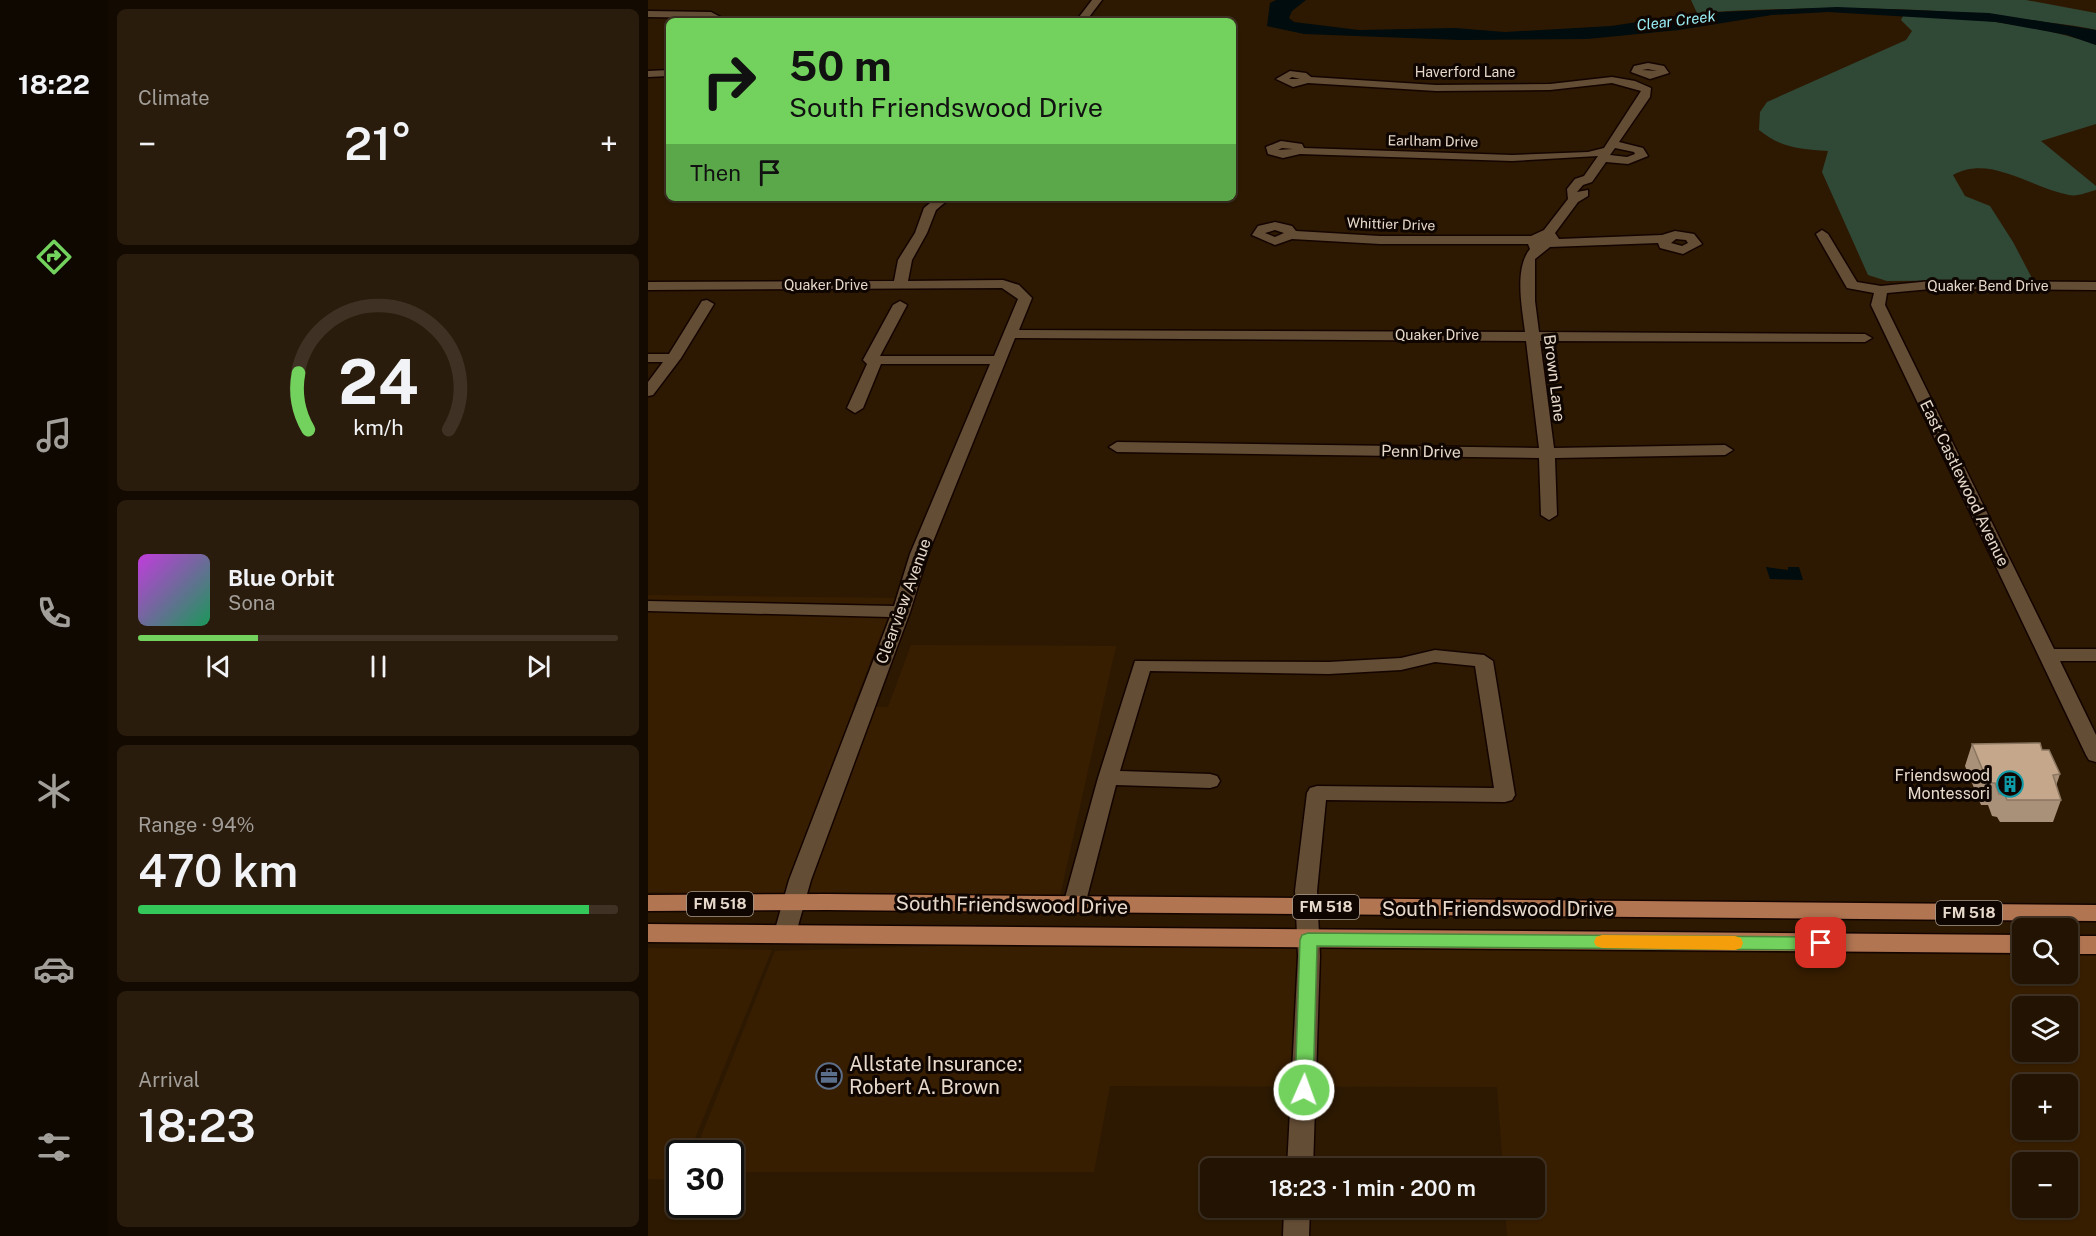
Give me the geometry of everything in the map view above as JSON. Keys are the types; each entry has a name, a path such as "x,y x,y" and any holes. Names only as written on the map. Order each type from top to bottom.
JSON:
{"main road":[{"name":"South Friendswood Drive","path":"648,903 2096,913"},
{"name":"South Friendswood Drive","path":"648,933 785,933 904,937 2012,944"},
{"path":"2078,945 2096,945"}],"street":[{"path":"1083,18 1097,0"},
{"path":"648,14 712,15 718,18"},
{"path":"648,74 666,73"},
{"name":"Haverford Lane","path":"1308,80 1436,88 1550,87 1642,79 1647,90 1605,155"},
{"name":"Earlham Drive","path":"1300,151 1426,157 1605,155"},
{"path":"1540,245 1574,199 1588,189 1590,184 1587,179 1605,155"},
{"name":"Earlham Drive","path":"1566,156 1605,155"},
{"path":"900,285 905,260 921,233 930,207 939,201"},
{"path":"1822,234 1852,285 1881,290"},
{"name":"Whittier Drive","path":"1291,235 1540,245 1664,239"},
{"name":"Whittier Drive","path":"1489,242 1516,249 1540,245"},
{"name":"Brown Lane","path":"1540,245 1528,301 1547,453 1549,515"},
{"name":"Quaker Drive","path":"648,286 1004,285"},
{"name":"Clearview Avenue","path":"785,933 793,903 901,612 919,554 1026,298 1014,288 1004,285"},
{"name":"Quaker Bend Drive","path":"1881,290 1932,285 2096,286"},
{"name":"East Castlewood Avenue","path":"1881,290 1878,305 2096,755"},
{"path":"648,392 674,358 707,304"},
{"path":"900,305 870,360 999,360"},
{"name":"Quaker Drive","path":"1010,334 1865,338"},
{"path":"648,358 674,358"},
{"path":"855,408 876,360"},
{"name":"Penn Drive","path":"1117,447 1547,453 1725,450"},
{"path":"648,606 901,612"},
{"path":"2047,655 2096,655"},
{"path":"1074,905 1108,778 1142,665 1329,668 1401,664 1435,656 1484,661 1505,795 1317,793 1307,907 1308,940 1299,1158"},
{"path":"1108,778 1210,781"},
{"path":"1296,1236 1297,1218"}],"shaded area":[{"path":"648,595 895,598 853,707 888,707 911,645 1116,646 1060,896 648,892"},
{"path":"948,946 2012,955 2012,984 2078,984 2078,955 2096,955 2096,1236 1507,1236 1506,1218 1545,1218 1545,1158 1502,1158 1497,1087 1110,1086 1094,1172 744,1172 744,1140 700,1140 775,951"},
{"path":"648,948 772,950 694,1140 666,1140 666,1180 648,1179"}],"green space":[{"path":"1691,0 2026,0 2096,13 2096,30 1995,16 1867,8 1697,13"},
{"path":"1903,16 2001,23 2050,32 2096,45 2096,124 2041,141 2096,186 2096,190 2079,195 2069,195 2011,174 1981,168 1953,175 1965,196 1990,206 2033,280 1887,281 1868,275 1822,172 1828,151 1783,144 1759,130 1760,112 1767,102 1906,40 1912,31 1901,20"}],"water":[{"name":"Clear Creek","path":"1276,0 1306,0 1292,11 1289,18 1294,22 1359,30 1455,28 1505,32 1611,26 1697,13 1837,7 1989,13 2096,30 2096,45 2067,35 1996,22 1828,12 1772,15 1679,30 1587,39 1460,40 1304,34 1267,26 1270,3"},
{"path":"1766,567 1788,570 1788,567 1799,567 1803,580 1770,579"}],"building":[{"path":"2040,743 2042,750 2049,750 2060,774 2053,775 2061,800 2007,800 2005,795 1999,794 1995,783 1988,783 1972,744"}],"slow traffic":[{"path":"1602,942 1735,943"}],"place":[{"name":"Friendswood Montessori","path":"2010,784"},
{"name":"Allstate Insurance: Robert A. Brown","path":"829,1076"}],"route":[{"path":"1304,1090 1308,940 1821,943"}]}
